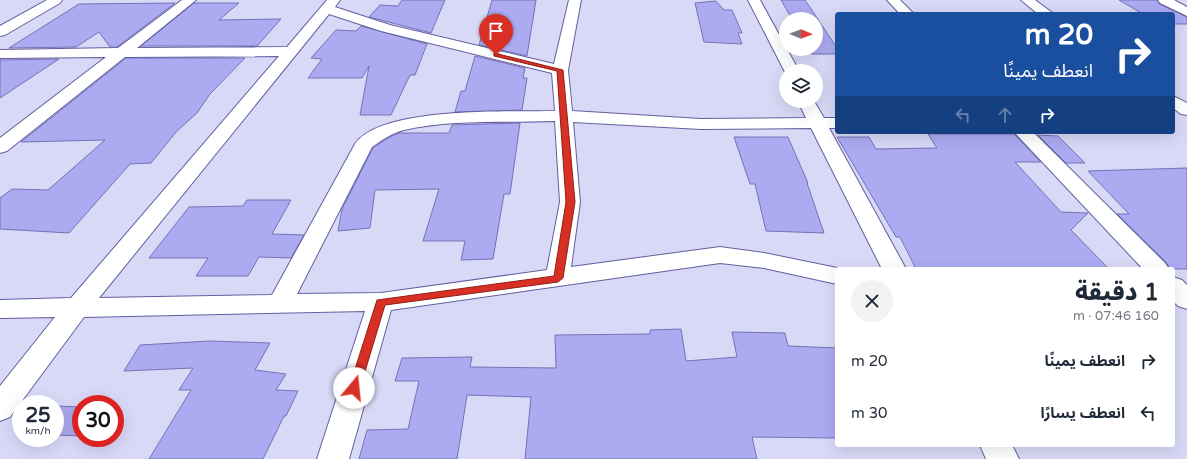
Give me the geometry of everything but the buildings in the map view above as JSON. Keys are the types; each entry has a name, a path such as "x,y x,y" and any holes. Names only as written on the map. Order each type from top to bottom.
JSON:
{"street":[{"path":"0,32 56,0"},
{"path":"0,147 190,0"},
{"path":"558,278 570,202 560,70 575,0"},
{"path":"754,0 787,64"},
{"path":"893,0 905,12"},
{"path":"1027,0 1044,12"},
{"path":"1164,0 1187,12"},
{"path":"0,408 77,308 330,5 386,28 560,70"},
{"path":"0,54 293,50"},
{"path":"1175,102 1187,110"},
{"path":"810,108 893,267"},
{"path":"280,304 359,151 364,144 377,135 399,126 441,119 563,116 701,124 835,122"},
{"path":"1175,121 1187,120"},
{"path":"1025,134 1155,267"},
{"path":"0,309 381,302 720,255 742,256 766,260 835,276"},
{"path":"1175,288 1187,300"},
{"path":"333,459 381,302"},
{"path":"996,447 1003,459"}],"route":[{"path":"354,388 381,302 558,278 570,202 560,70 496,55"}]}
